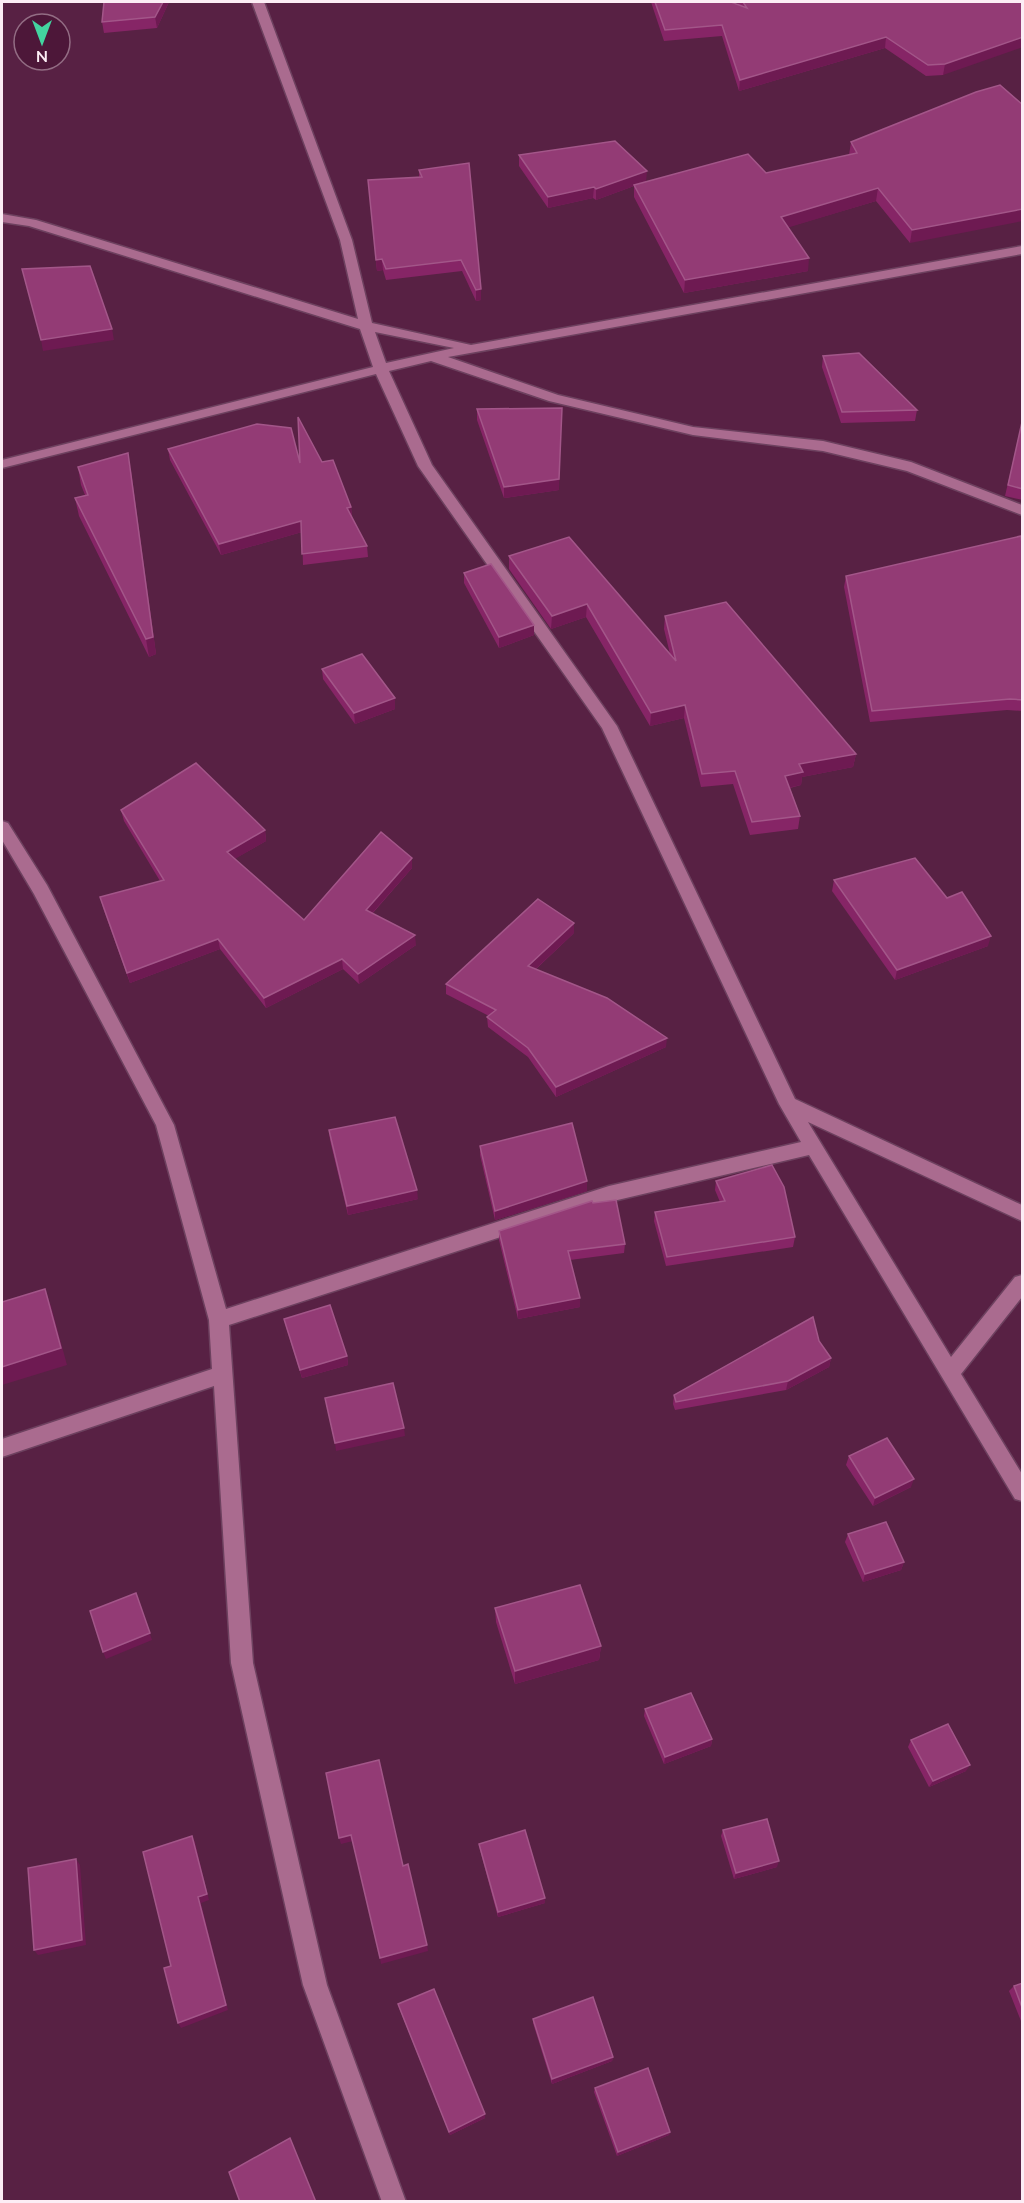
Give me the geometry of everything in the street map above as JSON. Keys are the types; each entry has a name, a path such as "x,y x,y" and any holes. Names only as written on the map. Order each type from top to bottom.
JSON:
{"street":[{"path":"258,2 346,240 366,326 380,367 425,466 609,726 788,1104 1023,1492"},
{"path":"2,218 31,223 366,326 476,348"},
{"path":"2,464 380,367 432,356 1023,250"},
{"path":"432,356 554,398 693,431 823,446 911,466 1023,510"},
{"path":"2,827 41,890 165,1125 219,1320 242,1663 315,1985 394,2202"},
{"path":"788,1104 1023,1213"},
{"path":"219,1320 609,1194 813,1147"},
{"path":"950,1373 1023,1283"},
{"path":"2,1448 223,1374"}],"building":[{"path":"104,2 163,2 155,17 102,22"},
{"path":"655,2 731,2 747,8 743,2 1023,2 1023,37 945,64 928,65 886,37 740,80 722,25 665,30"},
{"path":"1000,85 1023,105 1023,209 912,230 878,188 781,217 809,258 685,280 634,185 748,154 766,173 857,153 851,142 976,92"},
{"path":"615,141 647,171 596,189 594,187 548,197 519,155"},
{"path":"469,163 481,289 476,290 461,260 386,269 382,259 376,260 368,180 422,177 419,170"},
{"path":"90,266 112,329 41,340 22,269"},
{"path":"859,353 917,410 842,412 823,356"},
{"path":"562,408 559,479 504,487 477,409"},
{"path":"298,417 322,462 333,460 351,507 347,508 367,546 302,554 301,521 219,544 168,449 257,424 291,428 300,463"},
{"path":"1023,422 1023,489 1008,485"},
{"path":"128,453 153,637 146,639 75,498 88,495 78,467"},
{"path":"1021,536 1023,551 1023,700 1010,699 872,711 846,576"},
{"path":"569,537 676,661 665,616 726,602 856,754 799,764 803,772 785,776 800,816 752,822 735,771 702,774 685,705 651,713 587,604 552,616 509,556"},
{"path":"491,564 534,625 499,637 464,573"},
{"path":"362,654 395,698 354,713 322,669"},
{"path":"196,763 265,830 227,852 304,920 381,832 412,858 366,910 415,935 358,974 342,959 264,998 218,939 127,973 100,897 164,880 121,810"},
{"path":"915,858 947,898 962,892 991,936 897,970 834,880"},
{"path":"538,899 574,923 528,966 607,998 667,1038 556,1087 528,1048 487,1017 496,1010 446,984"},
{"path":"395,1117 417,1190 347,1206 329,1130"},
{"path":"572,1123 587,1181 495,1211 480,1146"},
{"path":"772,1165 784,1187 795,1237 667,1257 655,1212 725,1201 716,1181"},
{"path":"616,1200 625,1244 568,1251 580,1298 518,1310 499,1231 592,1201 593,1203"},
{"path":"45,1289 61,1348 2,1367 2,1302"},
{"path":"330,1305 347,1356 300,1370 284,1319"},
{"path":"813,1317 819,1341 831,1358 788,1381 676,1402 674,1395"},
{"path":"393,1383 404,1428 335,1443 325,1398"},
{"path":"887,1438 914,1479 875,1498 849,1456"},
{"path":"886,1522 904,1562 865,1574 848,1534"},
{"path":"580,1585 601,1646 515,1671 495,1608"},
{"path":"136,1593 150,1633 103,1652 90,1611"},
{"path":"691,1693 712,1739 665,1757 645,1709"},
{"path":"948,1724 970,1765 933,1781 911,1740"},
{"path":"379,1760 403,1866 408,1864 427,1945 380,1958 351,1835 339,1838 326,1773"},
{"path":"767,1819 779,1861 736,1873 723,1830"},
{"path":"525,1830 545,1898 498,1912 479,1844"},
{"path":"192,1836 207,1894 198,1897 226,2005 178,2023 164,1968 171,1966 143,1852"},
{"path":"76,1859 82,1940 34,1950 28,1868"},
{"path":"1023,1983 1023,2010 1014,1986"},
{"path":"434,1989 485,2114 449,2132 398,2004"},
{"path":"593,1997 613,2057 552,2079 533,2019"},
{"path":"648,2068 670,2132 618,2152 595,2088"},
{"path":"290,2138 316,2202 240,2202 229,2172"}]}
